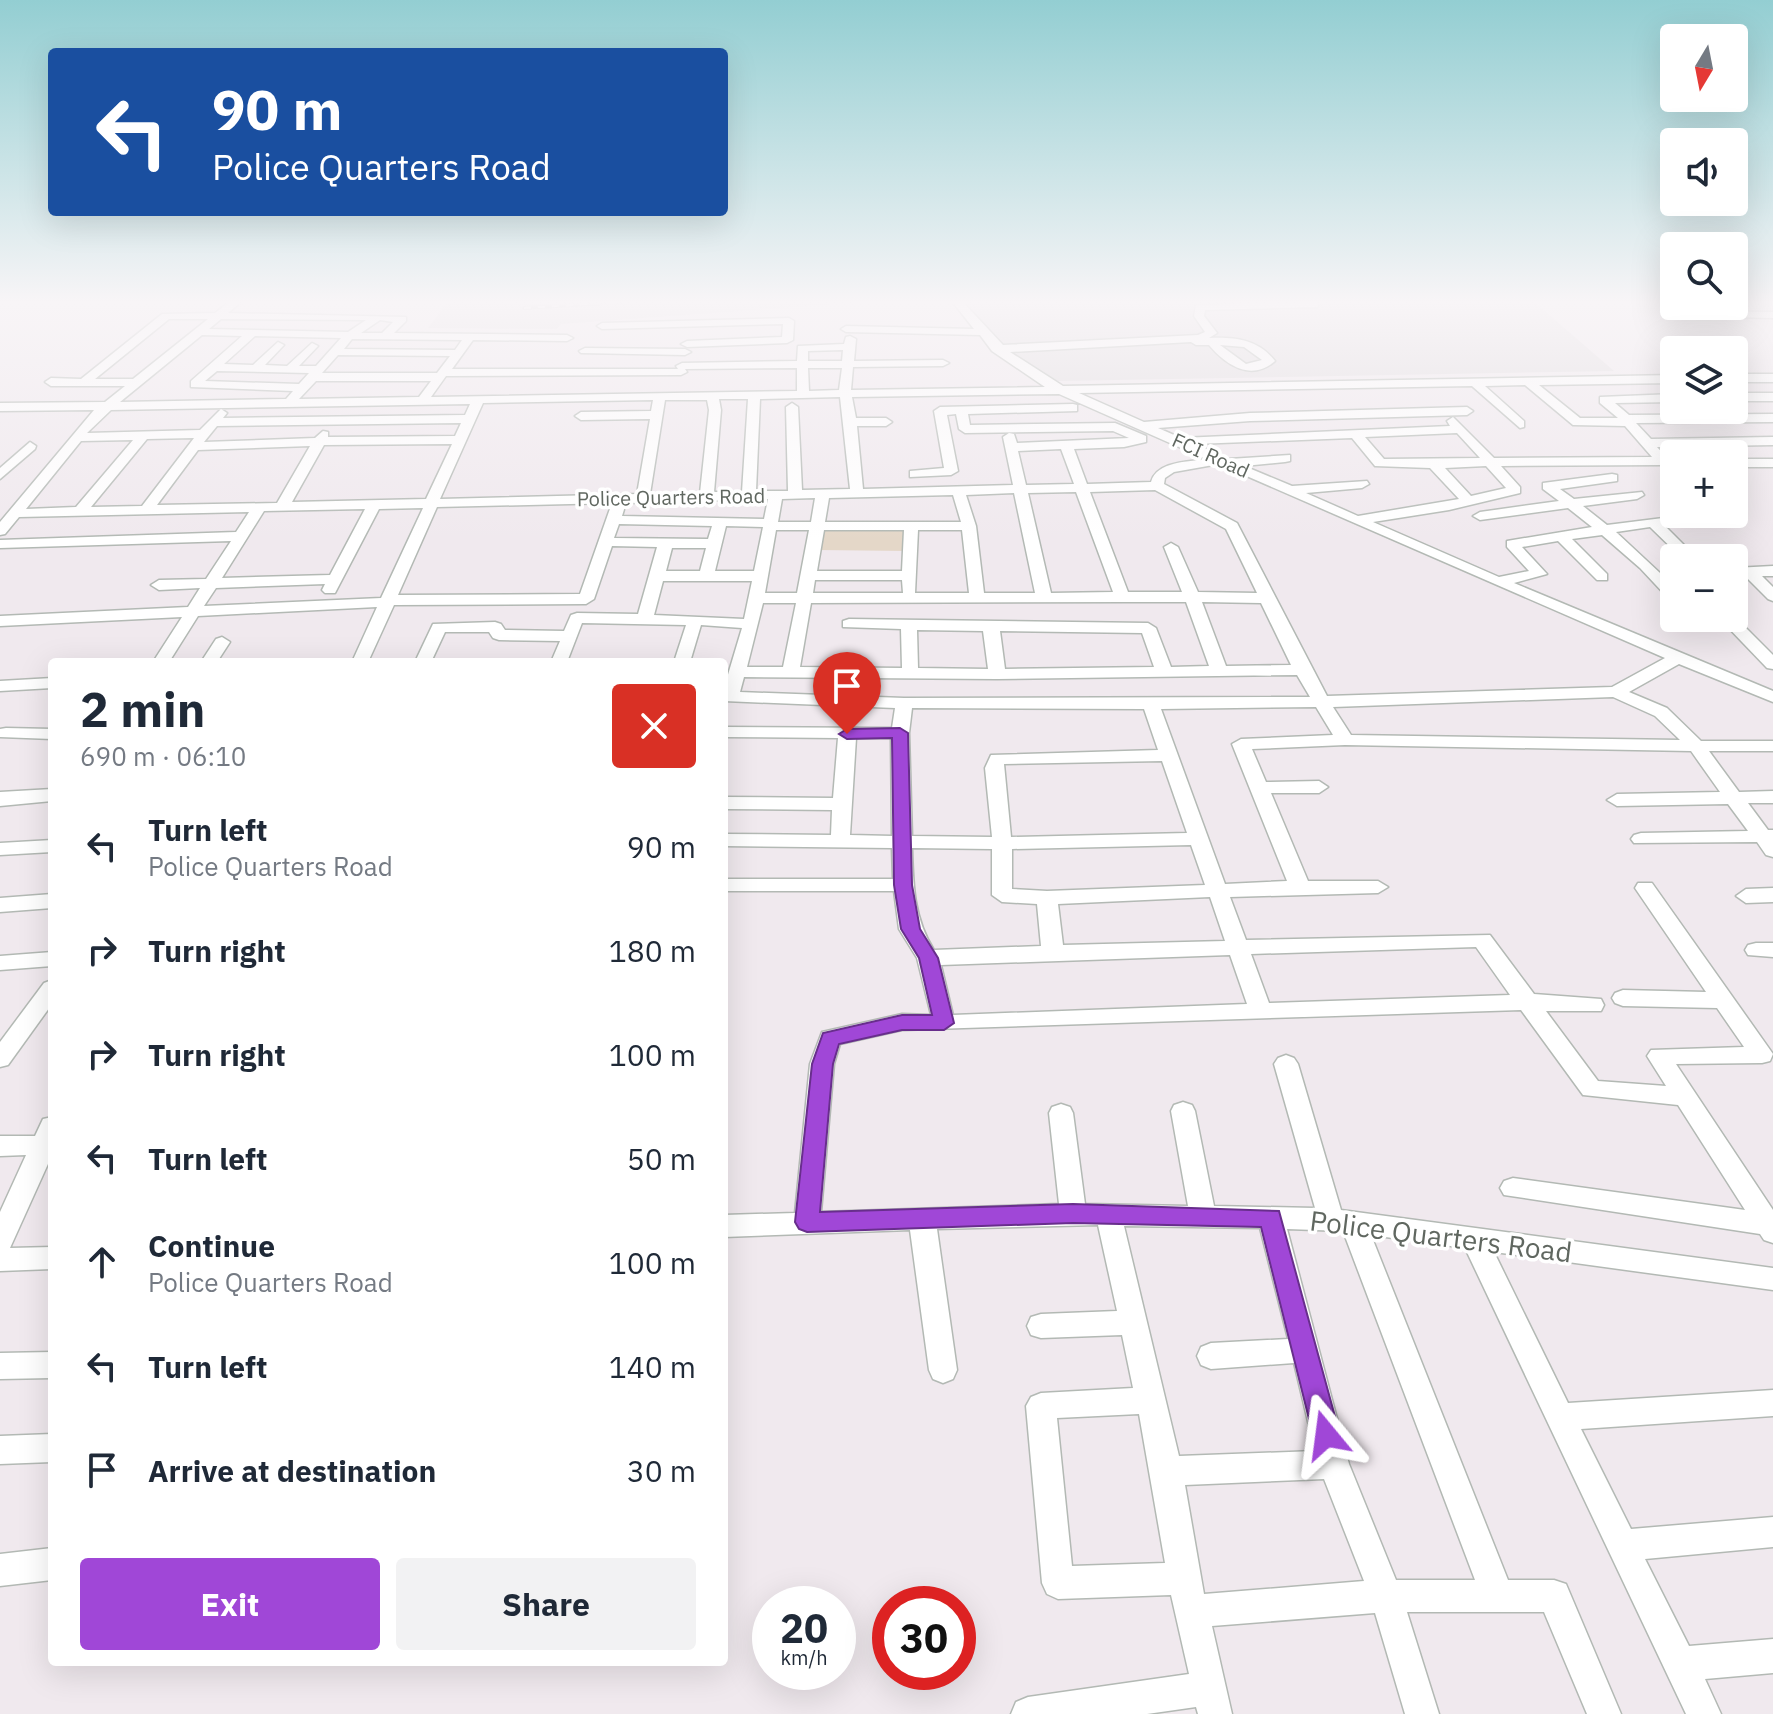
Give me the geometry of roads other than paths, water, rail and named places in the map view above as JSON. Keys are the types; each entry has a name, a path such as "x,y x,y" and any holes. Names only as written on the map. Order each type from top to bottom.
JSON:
{"street":[{"path":"83,383 87,380"},
{"path":"0,531 10,512 96,414 142,380"},
{"path":"171,405 200,380"},
{"path":"289,403 310,380"},
{"path":"422,401 438,380"},
{"path":"676,396 680,380"},
{"path":"803,380 803,393"},
{"path":"846,380 857,493"},
{"path":"896,380 898,392"},
{"path":"947,380 950,391"},
{"path":"1040,380 1061,390 1374,389 1446,393"},
{"path":"1156,399 1474,382 1630,380"},
{"path":"1584,381 1660,454"},
{"path":"51,382 138,383"},
{"path":"1474,382 1520,424"},
{"path":"1528,382 1577,422 1773,418"},
{"path":"195,384 302,388"},
{"path":"1374,389 1395,413"},
{"name":"FCI Road","path":"3,410 344,401 1061,390 1139,428 1180,441 1497,582 1773,697"},
{"path":"995,391 1022,488 1044,597"},
{"path":"749,495 754,394"},
{"path":"707,496 715,410 712,395"},
{"path":"643,497 660,396"},
{"path":"1748,397 1773,397"},
{"path":"1604,400 1660,398"},
{"path":"362,658 478,400"},
{"path":"283,505 344,401"},
{"path":"147,509 229,404"},
{"path":"792,407 795,495"},
{"path":"1240,407 1271,437"},
{"path":"977,597 969,526 955,490 940,411 1073,408"},
{"path":"961,411 965,429 1139,428 1198,464"},
{"path":"1012,447 1066,445 1139,428 1250,417 1467,411"},
{"path":"581,416 657,415"},
{"path":"213,422 470,419"},
{"path":"850,422 886,422"},
{"path":"1180,441 1456,425 1515,490 1357,520"},
{"path":"1115,427 1139,428"},
{"path":"1405,430 1468,501"},
{"path":"1354,432 1380,463 1424,452 1490,462 1660,461"},
{"path":"80,511 145,434"},
{"path":"78,437 204,434"},
{"path":"194,446 460,440"},
{"path":"1647,443 1773,441"},
{"path":"1066,445 1122,597"},
{"path":"0,475 30,446"},
{"path":"183,460 310,455"},
{"path":"1157,486 1159,476 1170,469 1285,458"},
{"path":"1748,463 1773,463"},
{"path":"915,474 951,471"},
{"path":"1612,478 1548,486 1605,528 1660,579"},
{"path":"1290,490 1362,484"},
{"path":"776,495 1157,486 1232,526 1302,670 1345,740"},
{"path":"791,671 823,494"},
{"path":"1499,494 1525,510"},
{"name":"Police Quarters Road","path":"10,512 776,495 751,624 728,694"},
{"path":"1480,516 1637,495"},
{"path":"561,658 586,599 621,498"},
{"path":"323,604 375,503"},
{"path":"164,658 260,506"},
{"path":"613,520 819,526 969,526"},
{"path":"1497,582 1539,574 1512,544 1660,521"},
{"path":"706,576 720,522"},
{"path":"1653,522 1676,544"},
{"path":"909,597 911,526"},
{"path":"0,544 241,536"},
{"path":"1561,536 1602,577"},
{"path":"605,542 714,544"},
{"path":"645,619 666,543"},
{"path":"1171,547 1220,672"},
{"path":"1748,572 1773,571"},
{"path":"810,575 909,576"},
{"path":"657,576 760,576"},
{"path":"1748,577 1773,596"},
{"path":"159,585 336,579"},
{"path":"756,598 1267,598"},
{"path":"0,621 388,601 586,599"},
{"path":"577,618 751,624"},
{"path":"683,658 695,620"},
{"path":"849,624 1148,628 1165,673"},
{"path":"909,624 910,671"},
{"path":"425,658 439,627 495,627 499,635 570,636"},
{"path":"991,627 997,674"},
{"path":"1741,632 1773,664"},
{"path":"212,658 222,642"},
{"path":"1616,692 1679,657"},
{"path":"737,672 997,674 1302,670"},
{"path":"1728,676 1773,676"},
{"path":"0,686 48,683"},
{"path":"1616,692 1661,712 1696,746 1731,796 1769,841"},
{"name":"Police Quarters Road","path":"728,697 904,703 1151,705 1616,692"},
{"path":"904,703 900,733 903,885 910,929 928,958 944,1023"},
{"path":"1151,705 1261,1012"},
{"path":"728,732 900,733"},
{"path":"6,733 48,734"},
{"path":"840,840 847,734"},
{"path":"1300,887 1241,744 1345,740 1773,746"},
{"path":"1169,755 997,759 994,768 1002,843 1002,895 1047,898 1300,887 1378,887"},
{"path":"1260,788 1319,787"},
{"path":"0,800 2,797 48,795"},
{"path":"1617,800 1773,797"},
{"path":"728,803 842,804"},
{"path":"728,840 1002,843 1200,839"},
{"path":"1641,839 1769,841"},
{"path":"0,849 48,846"},
{"path":"728,885 903,885"},
{"path":"1645,888 1762,1055 1659,1056 1770,1228"},
{"path":"1746,896 1773,895"},
{"path":"1047,898 1053,953"},
{"path":"0,905 48,901"},
{"path":"928,958 1482,940 1591,1089 1685,1097"},
{"path":"0,963 48,959"},
{"path":"0,1059 48,993"},
{"path":"1623,998 1725,1000"},
{"path":"807,1222 822,1064 830,1038 902,1022 1528,1002 1593,1005"},
{"path":"1286,1064 1341,1220 1497,1594"},
{"path":"1183,1111 1203,1217"},
{"path":"1061,1113 1073,1214"},
{"path":"0,1146 48,1139"},
{"path":"0,1241 48,1139"},
{"path":"1513,1188 1770,1228"},
{"name":"Police Quarters Road","path":"728,1226 1073,1214 1341,1220 1773,1279"},
{"path":"1028,1714 1211,1701 1194,1611 1184,1578 1167,1471 1109,1216"},
{"path":"1271,1218 1334,1464 1386,1596 1422,1714"},
{"path":"922,1219 943,1370"},
{"path":"1473,1237 1704,1714"},
{"path":"0,1260 48,1258"},
{"path":"1041,1326 1135,1323"},
{"path":"1211,1356 1303,1350"},
{"path":"0,1366 48,1365"},
{"path":"1151,1400 1041,1406 1058,1583 1184,1578"},
{"path":"1559,1417 1773,1403"},
{"path":"0,1450 48,1448"},
{"path":"1167,1471 1334,1464"},
{"path":"1623,1545 1773,1532"},
{"path":"0,1570 48,1564"},
{"path":"1194,1611 1386,1596 1554,1596 1604,1714"},
{"path":"1680,1664 1773,1656"}]}
